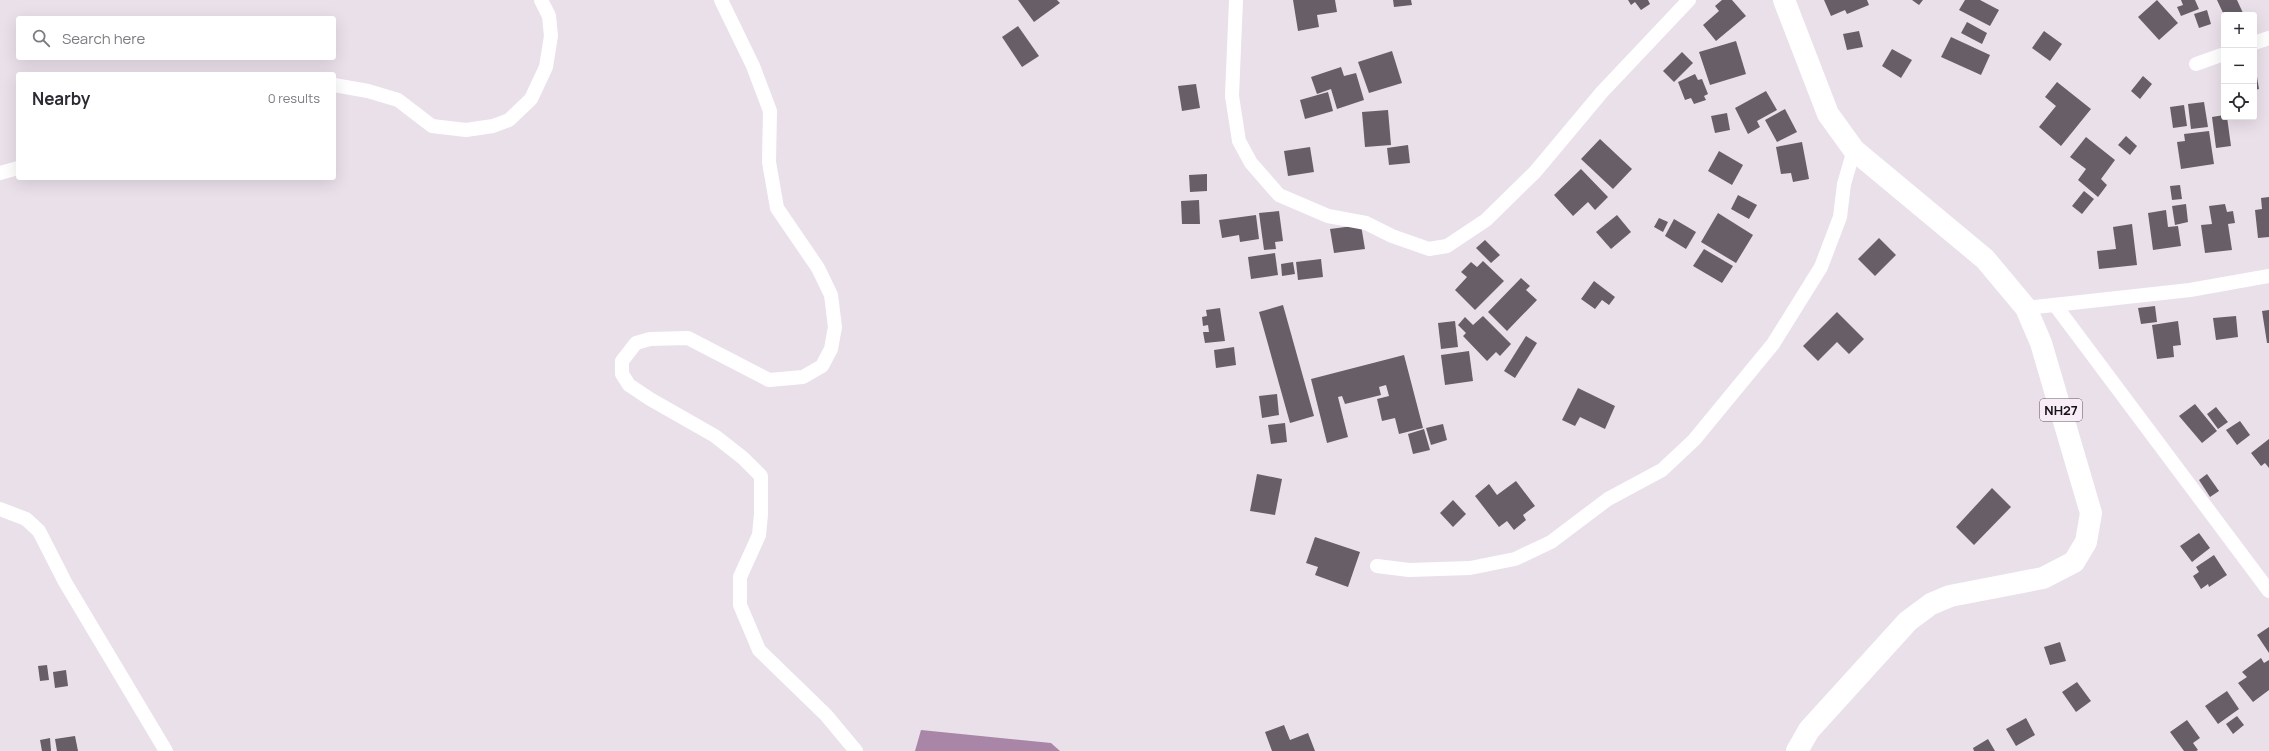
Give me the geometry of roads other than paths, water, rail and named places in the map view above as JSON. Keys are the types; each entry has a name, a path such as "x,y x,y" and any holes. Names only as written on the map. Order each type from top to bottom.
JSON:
{"highway":[{"name":"NH27","path":"1784,0 1828,114 1854,150 1985,259 2026,308 2041,343 2085,489 2090,513 2086,542 2074,562 2043,578 1950,596 1931,604 1920,611 1908,621 1809,730 1797,751"}],"street":[{"path":"336,85 368,91 398,100 432,126 466,130 493,126 509,120 531,99 546,67 551,36 549,16 541,0"},
{"path":"721,0 753,66 770,111 769,162 777,208 818,268 831,295 835,327 831,349 822,366 803,377 769,380 688,338 650,339 636,343 622,361 622,374 629,385 650,399 715,436 743,458 761,476 761,514 759,535 740,577 740,605 759,650 826,715 856,751"},
{"path":"1236,0 1232,96 1239,141 1251,163 1279,195 1328,216 1366,223 1392,236 1429,248 1447,246 1486,220 1535,172 1602,92 1689,0"},
{"path":"2257,42 2269,38"},
{"path":"2196,64 2221,55"},
{"path":"1377,566 1409,570 1470,568 1516,559 1551,542 1608,499 1662,470 1694,440 1773,344 1821,267 1840,217 1844,184 1854,150"},
{"path":"0,173 16,169"},
{"path":"2026,308 2190,290 2269,276"},
{"path":"2055,305 2269,591"},
{"path":"0,509 26,520 39,531 65,582 166,751"}]}
